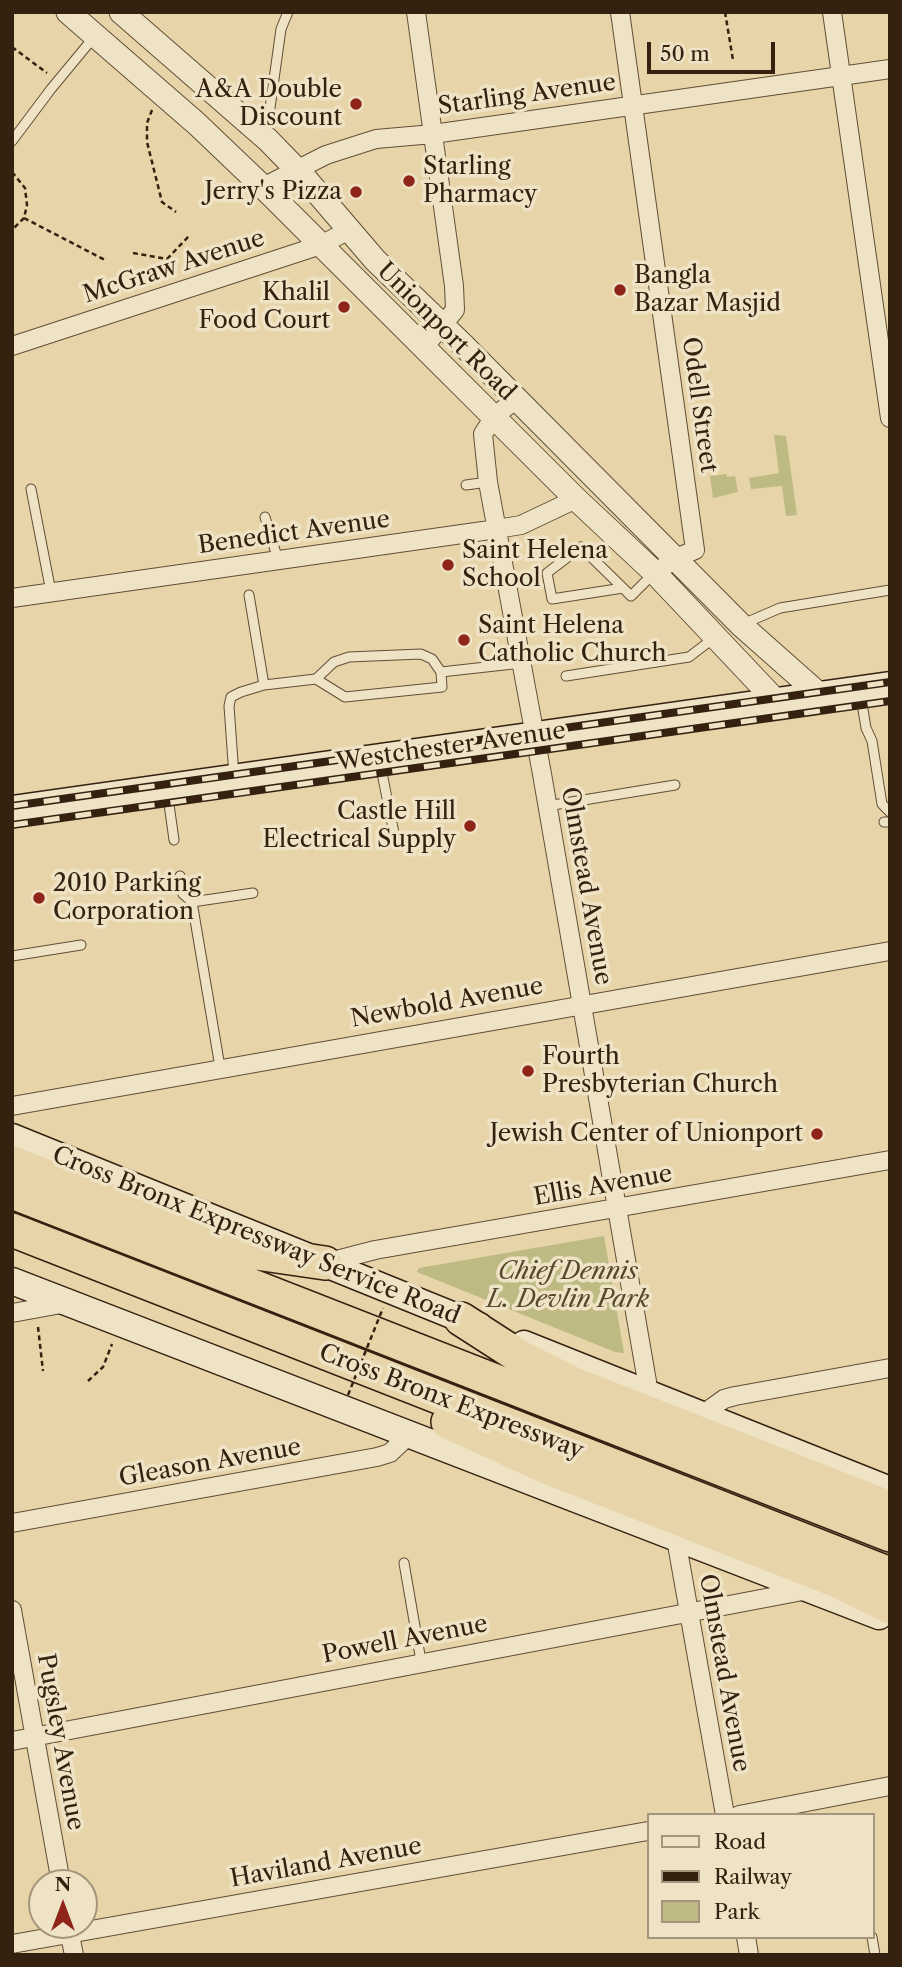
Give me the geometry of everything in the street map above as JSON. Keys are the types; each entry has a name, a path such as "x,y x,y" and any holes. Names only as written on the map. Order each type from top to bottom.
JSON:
{"highway":[{"path":"12,1163 209,1240 256,1253 325,1264"},
{"name":"Cross Bronx Expressway","path":"12,1192 890,1535"},
{"name":"Cross Bronx Expressway","path":"12,1230 890,1574"},
{"path":"12,1252 206,1306"},
{"path":"461,1319 520,1357 572,1383 890,1508"},
{"path":"321,1351 443,1419 507,1451 837,1581 890,1607"}],"main road":[{"name":"Westchester Avenue","path":"12,809 890,685"},
{"name":"Cross Bronx Expressway Service Road","path":"12,1137 890,1490"},
{"path":"12,1281 890,1620"}],"street":[{"name":"Unionport Road","path":"68,12 197,124 263,187 717,636 776,701"},
{"name":"Unionport Road","path":"121,12 261,133 297,169 375,260 741,625 820,695"},
{"path":"416,12 455,310 425,346"},
{"name":"Odell Street","path":"620,12 695,550 676,558 654,573"},
{"path":"832,12 890,418"},
{"name":"Starling Avenue","path":"263,187 335,151 376,139 433,134 890,69"},
{"name":"McGraw Avenue","path":"12,346 321,245 349,230"},
{"path":"494,417 516,400"},
{"name":"Olmstead Avenue","path":"494,417 483,434 488,482 649,1393"},
{"name":"Benedict Avenue","path":"12,598 521,525 576,499"},
{"name":"Newbold Avenue","path":"12,1105 890,951"},
{"name":"Ellis Avenue","path":"325,1264 376,1250 890,1160"},
{"path":"12,1313 68,1303"},
{"path":"702,1414 724,1399 735,1396 890,1368"},
{"name":"Gleason Avenue","path":"12,1524 377,1457 390,1453 410,1434"},
{"name":"Olmstead Avenue","path":"676,1539 725,1813"},
{"name":"Powell Avenue","path":"12,1741 421,1661 689,1614 808,1590"},
{"name":"Pugsley Avenue","path":"12,1610 58,1869"},
{"path":"748,1813 890,1786"},
{"name":"Haviland Avenue","path":"98,1924 646,1831"},
{"name":"Haviland Avenue","path":"12,1944 31,1939"}],"lane":[{"path":"261,133 269,115 281,29 288,12"},
{"path":"12,141 95,36"},
{"path":"466,485 488,482"},
{"path":"31,489 51,592"},
{"path":"265,517 278,560"},
{"path":"623,588 552,599 547,573 581,547 623,588 631,596 654,573"},
{"path":"741,625 780,608 890,590"},
{"path":"249,595 264,685"},
{"path":"566,676 689,657 717,636"},
{"path":"234,777 229,706 231,697 264,685 316,679 334,662 349,657 421,654 432,659 441,672 442,687 345,697 316,679"},
{"path":"441,672 522,663"},
{"path":"860,689 882,804 883,808 890,812"},
{"path":"864,742 866,728"},
{"path":"379,757 396,843"},
{"path":"547,806 675,785"},
{"path":"166,787 174,841"},
{"path":"180,876 183,894 192,902 220,1068"},
{"path":"192,902 253,893"},
{"path":"12,956 81,945"},
{"path":"404,1563 421,1661"}],"path":[{"path":"702,12 708,12"},
{"path":"725,12 733,60"},
{"path":"12,47 58,81"},
{"path":"152,110 147,123 146,142 162,202 176,212"},
{"path":"12,172 25,188 27,205 24,218 12,230"},
{"path":"24,218 105,260"},
{"path":"167,259 189,236"},
{"path":"133,253 167,259"},
{"path":"167,259 172,278"},
{"path":"348,1395 383,1308"},
{"path":"37,1327 43,1371"},
{"path":"88,1381 103,1367 111,1347"}],"green space":[{"path":"774,435 786,436 797,515 786,516 782,486 751,489 749,478 779,473"},
{"path":"726,474 727,477 735,476 738,492 713,498 710,476"},
{"name":"Chief Dennis L. Devlin Park","path":"604,1236 624,1353 615,1352 417,1272 419,1268"}],"railway":[{"path":"12,806 890,682"},
{"path":"12,825 890,701"}],"place":[{"name":"A&A Double Discount","path":"356,104"},
{"name":"Starling Pharmacy","path":"409,181"},
{"name":"Jerry's Pizza","path":"356,192"},
{"name":"Bangla Bazar Masjid","path":"620,290"},
{"name":"Khalil Food Court","path":"344,307"},
{"name":"Saint Helena School","path":"448,565"},
{"name":"Saint Helena Catholic Church","path":"464,640"},
{"name":"Castle Hill Electrical Supply","path":"470,826"},
{"name":"2010 Parking Corporation","path":"39,898"},
{"name":"Fourth Presbyterian Church","path":"528,1071"},
{"name":"Jewish Center of Unionport","path":"817,1134"}]}
